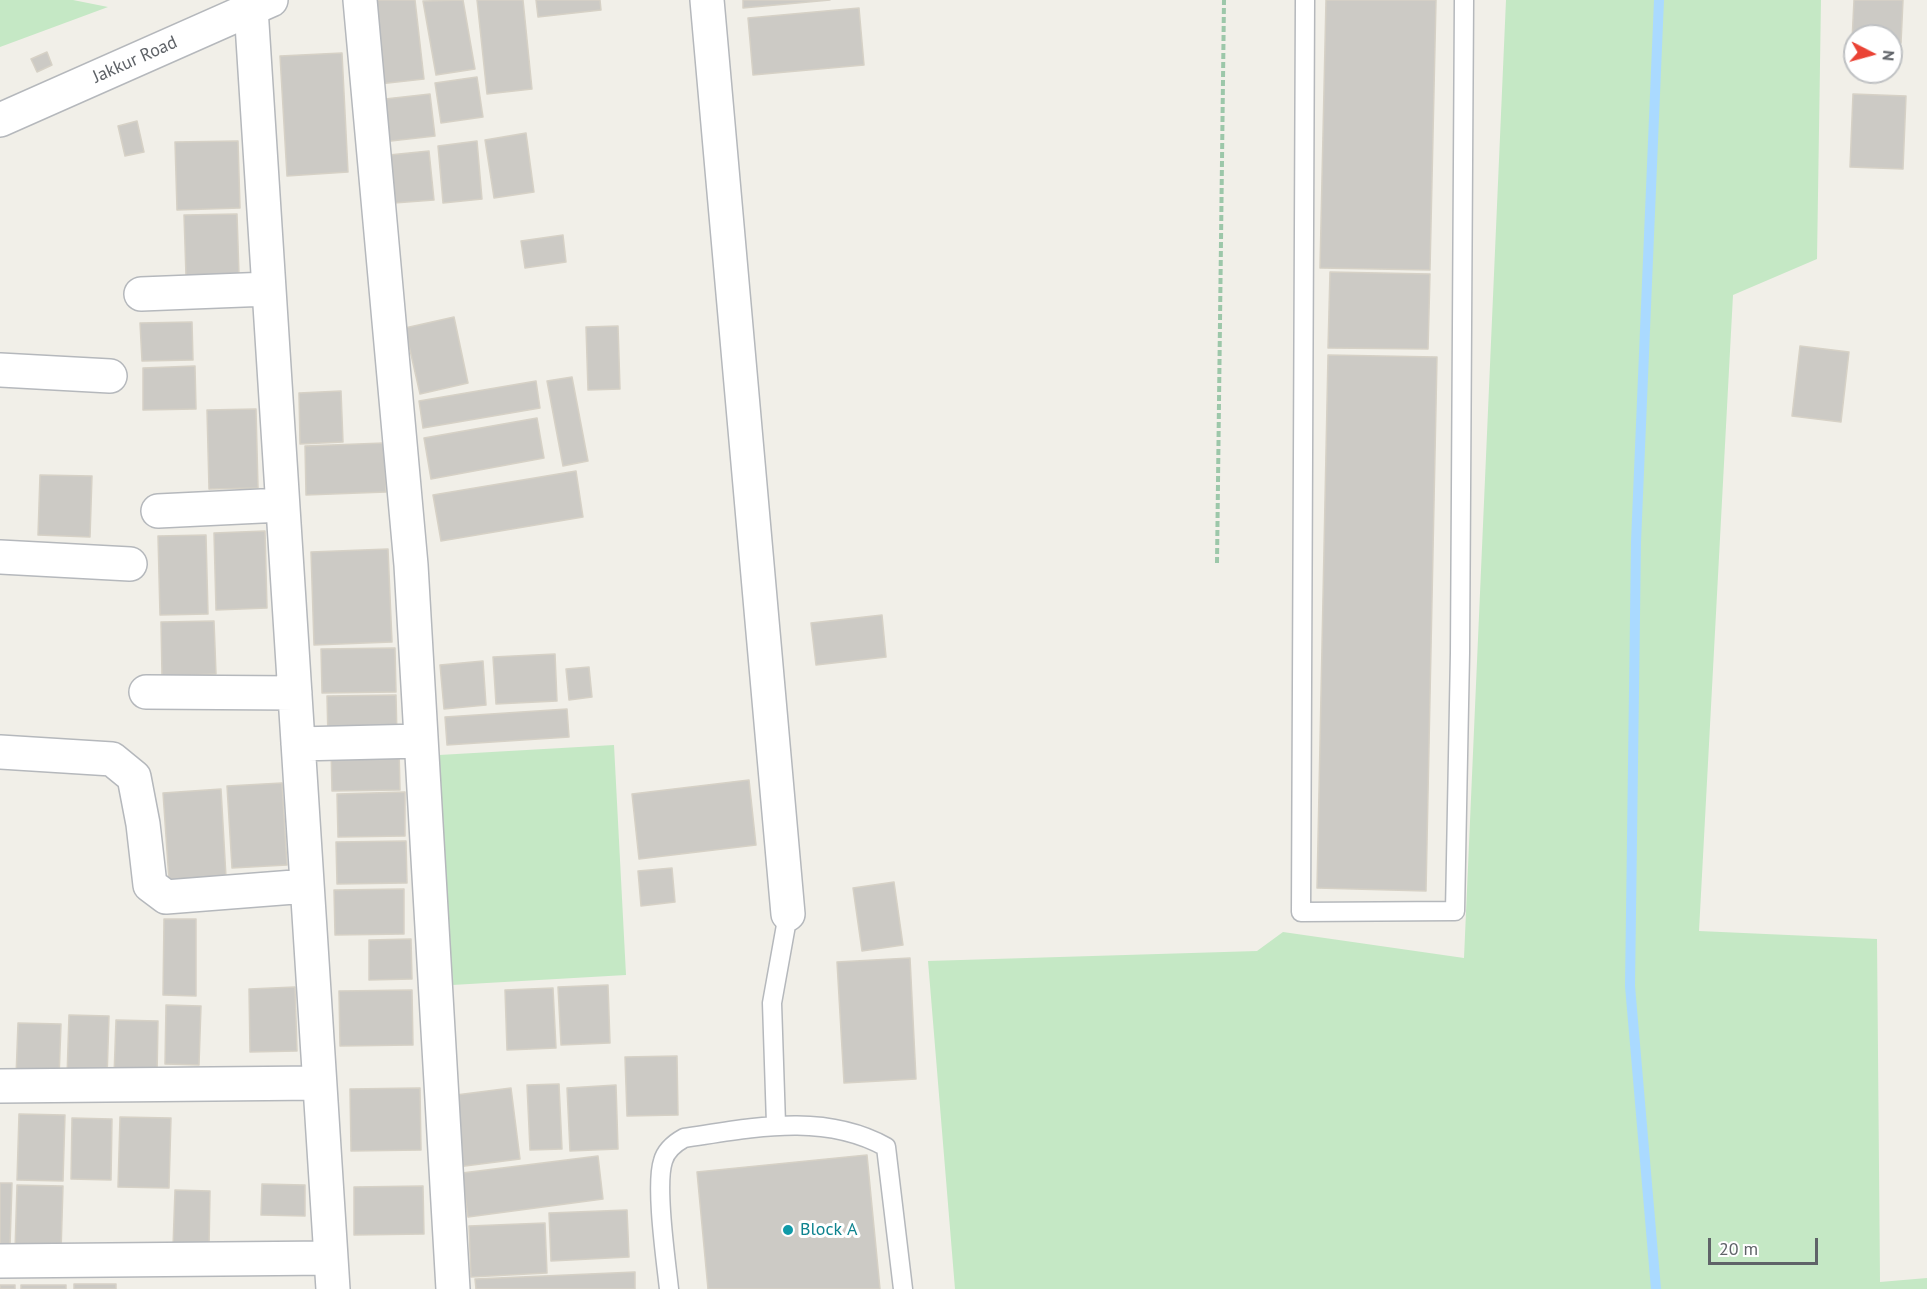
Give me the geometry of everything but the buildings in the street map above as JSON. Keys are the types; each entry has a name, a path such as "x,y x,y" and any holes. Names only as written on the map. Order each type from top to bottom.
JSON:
{"street":[{"path":"360,0 411,565 453,1289"},
{"path":"707,0 788,914"},
{"path":"0,1261 332,1274 269,289 261,4"},
{"name":"Jakkur Road","path":"0,120 261,4"},
{"path":"141,294 269,289"},
{"path":"0,370 110,376"},
{"path":"158,511 282,505"},
{"path":"0,557 130,564"},
{"path":"146,692 295,693"},
{"path":"298,744 422,741"},
{"path":"0,752 112,759 134,777 143,824 150,885 166,897 307,886"},
{"path":"0,1086 319,1083"}],"lane":[{"path":"1305,0 1301,912 1455,911 1460,641 1464,0"},
{"path":"776,1124 772,1003 788,914"},
{"path":"669,1289 660,1184 663,1161 673,1144 684,1138 776,1124 806,1124 869,1138 886,1147 903,1289"}],"path":[{"path":"1217,563 1224,0"}],"green space":[{"path":"0,0 73,0 108,7 0,47"},
{"path":"1506,0 1821,0 1817,259 1733,295 1699,931 1877,939 1880,1282 1927,1278 1927,1289 955,1289 928,961 1257,951 1283,932 1464,958"},
{"path":"614,745 626,975 452,985 439,755"}],"waterway":[{"path":"1656,1289 1630,986 1636,542 1659,0"}],"place":[{"name":"Block A","path":"788,1230"}]}
